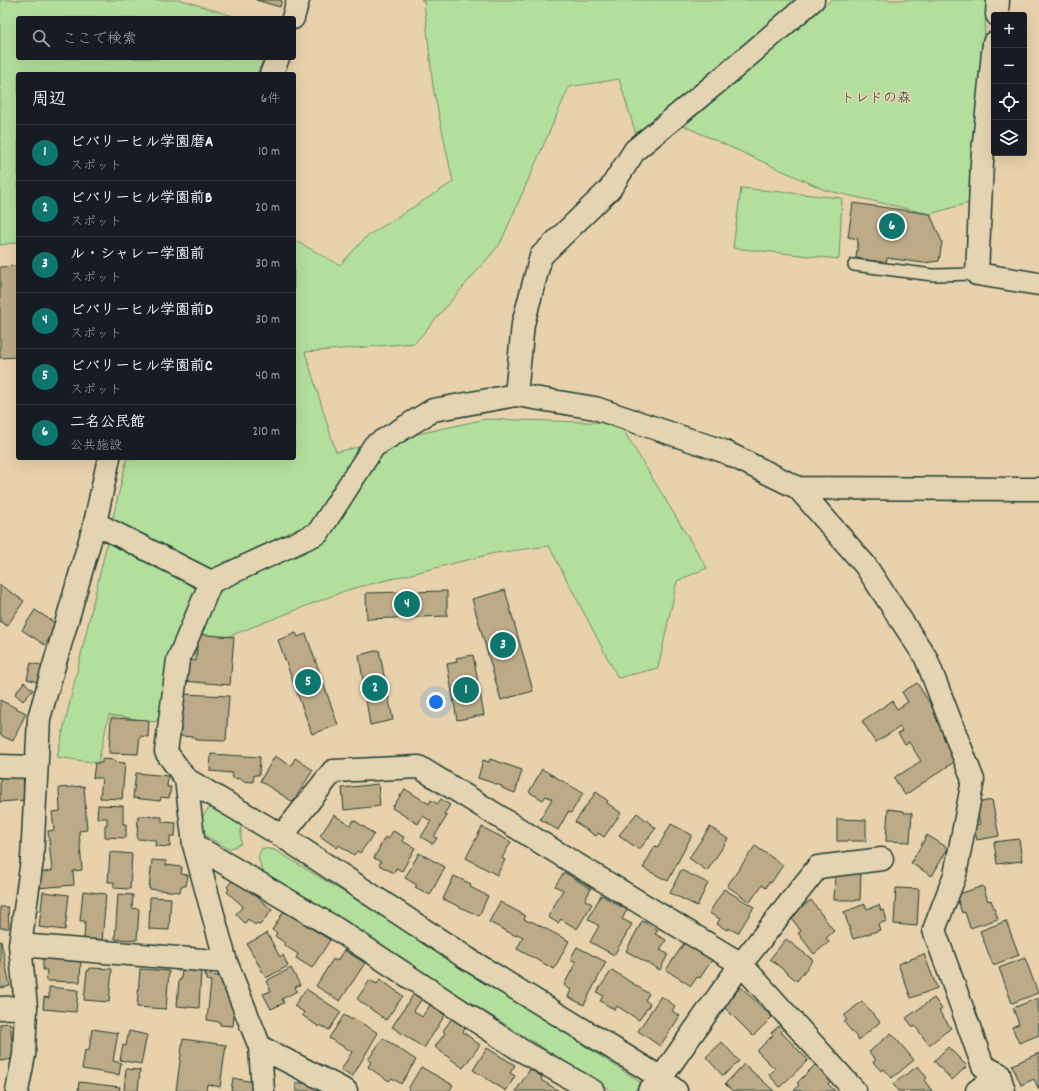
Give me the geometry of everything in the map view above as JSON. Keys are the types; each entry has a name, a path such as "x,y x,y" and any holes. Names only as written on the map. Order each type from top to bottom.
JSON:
{"street":[{"path":"294,16 298,0"},
{"path":"516,395 523,324 541,256 610,189 635,150 726,75 813,0"},
{"path":"997,12 998,0"},
{"path":"993,48 982,162 977,274 1039,284"},
{"path":"272,72 277,60"},
{"path":"882,859 818,867 741,964 662,1087 282,836 186,779 166,752 178,660 211,582 318,533 374,446 432,410 516,395 595,408 723,452 798,488 865,565 926,658 973,780 955,875 934,930 983,1066 1001,1083 977,1091"},
{"path":"17,1091 24,1055 26,1007 20,945 32,860 39,718 95,523 109,460"},
{"path":"798,488 1039,489"},
{"path":"95,523 211,582"},
{"path":"0,766 36,766"},
{"path":"282,836 333,771 419,767 741,964 855,1091"},
{"path":"186,779 194,845 226,962 260,1046 263,1091"},
{"path":"194,845 335,928 519,1048 593,1091"},
{"path":"20,945 226,962"},
{"path":"0,1008 26,1007"},
{"path":"260,1046 346,1091"}],"lane":[{"path":"854,265 933,275 977,274"}],"green space":[{"path":"0,0 182,0 233,16 16,16 16,60 263,60 258,72 16,72 16,242 0,245"},
{"path":"421,0 797,0 637,138 619,79 569,87 500,244 415,343 305,352 336,452 486,419 619,423 707,568 677,581 658,668 618,678 549,546 495,553 347,590 199,648 156,722 109,715 98,763 57,757 127,460 296,460 296,241 340,265 366,237 453,182 433,87 424,1"},
{"name":"トレドの森","path":"831,0 987,0 972,202 930,214 825,190 684,126"},
{"path":"741,188 842,198 839,259 733,248"},
{"path":"217,806 241,825 241,844 229,849 202,834 200,821 208,809"},
{"path":"262,848 275,850 448,956 640,1082 635,1091 612,1091 263,873 258,857"}],"building":[{"path":"256,0 282,0 280,7"},
{"path":"853,203 930,214 942,242 939,261 923,263 887,258 886,263 856,258 858,239 848,237"},
{"path":"16,266 16,357 0,358 0,267"},
{"path":"0,585 24,601 7,626 0,621"},
{"path":"505,590 533,691 501,700 472,599"},
{"path":"447,591 447,616 367,619 366,593"},
{"path":"35,610 58,625 45,645 22,630"},
{"path":"296,633 298,637 306,634 338,725 312,734 278,640"},
{"path":"194,634 234,637 230,685 183,681 187,660 196,661 197,646 193,645"},
{"path":"379,650 393,720 370,725 359,655"},
{"path":"473,655 484,715 457,720 447,664 457,662 456,658"},
{"path":"31,663 45,666 41,683 27,679"},
{"path":"24,682 33,690 23,701 15,694"},
{"path":"917,683 963,756 905,795 894,778 921,761 909,742 905,744 898,734 902,731 900,727 876,742 862,721 892,701 897,709 908,702 902,692"},
{"path":"181,694 229,696 226,741 195,740 195,737 179,736"},
{"path":"0,700 26,713 13,741 0,735"},
{"path":"111,718 149,720 148,737 140,736 138,754 109,753"},
{"path":"211,754 260,757 259,775 254,775 253,782 232,778 232,773 210,771"},
{"path":"275,756 291,766 295,758 313,770 293,802 260,781"},
{"path":"102,759 115,760 115,762 125,763 122,799 100,798 102,778 93,778 95,763 102,763"},
{"path":"490,759 522,770 515,793 502,788 502,786 478,778 483,760 489,762"},
{"path":"542,769 583,793 571,813 568,812 558,830 540,819 552,799 546,796 543,800 529,792"},
{"path":"23,773 25,800 0,802 0,774"},
{"path":"136,773 168,776 167,787 171,787 169,798 161,797 160,801 133,798"},
{"path":"378,784 380,806 344,810 342,788"},
{"path":"84,786 87,830 79,831 82,870 73,871 74,885 37,888 35,873 52,871 48,831 54,830 52,812 60,811 59,788"},
{"path":"405,789 429,804 431,800 437,804 441,799 450,805 444,814 447,816 434,837 437,838 433,844 421,837 431,821 423,816 418,824 392,808"},
{"path":"596,792 608,801 607,803 621,813 604,837 598,833 596,836 575,822"},
{"path":"992,800 999,836 977,840 974,825 980,824 976,803"},
{"path":"98,805 123,806 123,824 126,824 126,838 105,837 105,825 107,825 107,818 97,818"},
{"path":"888,809 904,811 904,813 912,813 910,842 886,841"},
{"path":"637,813 656,828 639,850 619,835"},
{"path":"334,815 350,825 354,820 374,834 360,853 357,851 354,855 339,845 337,848 320,836"},
{"path":"138,816 162,817 162,822 176,823 175,836 170,836 170,847 155,846 156,840 137,839"},
{"path":"837,819 866,820 866,841 837,841"},
{"path":"671,824 692,835 668,881 643,868 655,846 658,847"},
{"path":"482,827 511,842 502,858 505,860 497,875 466,858"},
{"path":"710,827 728,839 707,871 689,858"},
{"path":"393,831 404,837 402,841 415,848 402,871 396,868 394,873 379,865 381,862 374,858 385,837 388,839"},
{"path":"927,835 948,848 932,876 911,863"},
{"path":"1019,839 1022,861 997,864 994,842"},
{"path":"755,846 783,865 771,883 769,882 766,888 762,885 750,902 727,886"},
{"path":"110,852 132,854 130,889 114,888 114,882 108,882"},
{"path":"419,853 445,867 430,895 415,887 417,885 405,878"},
{"path":"152,860 166,861 166,865 182,867 181,874 188,875 186,886 181,886 180,892 149,889"},
{"path":"681,870 708,883 697,906 670,893"},
{"path":"564,872 591,889 585,900 592,904 577,929 561,919 558,923 548,917 563,890 555,886"},
{"path":"835,872 861,872 860,900 834,900"},
{"path":"454,876 471,884 470,887 488,896 479,916 443,899"},
{"path":"235,877 272,910 260,925 257,923 255,925 248,919 245,923 236,914 243,906 227,892 229,889 227,887"},
{"path":"983,886 988,901 991,900 998,919 970,928 965,912 962,913 956,895"},
{"path":"896,888 919,889 917,926 894,924"},
{"path":"724,889 754,907 738,933 728,928 727,930 717,924 720,919 709,913"},
{"path":"83,891 106,894 102,942 84,940 85,921 80,921"},
{"path":"43,892 69,895 65,930 39,927"},
{"path":"118,894 133,895 132,908 139,909 137,940 115,939"},
{"path":"601,895 627,910 622,919 632,924 614,955 590,942 599,926 588,919"},
{"path":"150,897 171,898 169,930 149,929"},
{"path":"811,900 834,931 826,938 829,942 814,954 798,933 801,931 790,916"},
{"path":"500,902 526,916 524,919 530,922 531,921 569,941 554,969 517,949 523,937 517,934 516,936 489,922"},
{"path":"865,904 867,909 879,905 881,911 884,910 887,921 878,924 880,930 853,939 844,912"},
{"path":"0,907 8,907 9,928 0,928"},
{"path":"284,911 330,940 312,968 296,958 298,954 284,945 285,943 275,936 277,933 272,930"},
{"path":"642,921 658,930 655,934 666,940 660,950 668,954 660,970 626,951"},
{"path":"1006,921 1019,955 993,965 980,931"},
{"path":"267,933 280,957 283,955 288,966 266,978 247,944"},
{"path":"786,939 813,960 797,981 770,959"},
{"path":"0,941 10,986 0,988"},
{"path":"685,942 712,960 700,978 697,977 691,986 666,970"},
{"path":"577,947 606,962 584,1005 568,997 571,990 564,985 576,962 570,959"},
{"path":"344,950 365,963 340,1001 316,986 333,959 337,961"},
{"path":"924,954 937,988 911,998 898,964"},
{"path":"43,956 70,957 70,960 81,960 80,982 46,981 47,970 43,970"},
{"path":"1025,958 1038,993 1012,1003 999,968"},
{"path":"89,968 112,969 109,1002 84,1000 87,971 89,971"},
{"path":"182,968 201,969 199,1008 177,1006 179,980 181,980"},
{"path":"206,968 210,968 210,975 227,977 232,985 230,1004 235,1005 233,1026 220,1025 220,1022 207,1020 211,981 207,980 207,976 205,976"},
{"path":"291,968 300,985 295,987 297,991 282,999 284,1003 271,1009 263,994 271,991 266,981"},
{"path":"140,969 169,971 166,1009 137,1007"},
{"path":"612,970 649,994 645,1000 650,1004 639,1020 617,1006 615,1010 600,1001 603,996 597,992"},
{"path":"380,979 403,996 386,1020 357,999 370,980 377,984"},
{"path":"49,987 78,990 76,1012 43,1009 44,997 49,998"},
{"path":"741,987 772,1017 753,1036 723,1006"},
{"path":"306,989 341,1012 329,1030 320,1025 319,1027 302,1015 304,1012 294,1006"},
{"path":"415,992 423,997 414,1011 422,1017 430,1005 445,1015 424,1048 392,1027"},
{"path":"661,996 675,1006 672,1011 680,1016 660,1046 638,1031"},
{"path":"934,998 942,1009 939,1011 951,1028 929,1045 915,1026 913,1027 906,1018"},
{"path":"1038,998 1039,1035 1019,1043 1012,1027 1019,1024 1013,1008"},
{"path":"862,1001 880,1022 859,1040 844,1022 847,1020 844,1016"},
{"path":"344,1015 352,1020 353,1018 378,1033 352,1077 341,1070 352,1052 329,1038"},
{"path":"452,1018 465,1028 463,1032 480,1045 463,1068 435,1047 445,1033 443,1031"},
{"path":"10,1023 14,1059 0,1061 0,1024"},
{"path":"780,1025 784,1029 781,1032 808,1060 780,1087 769,1075 775,1069 757,1051 773,1035 771,1033"},
{"path":"92,1029 118,1033 113,1061 121,1063 119,1075 82,1069 85,1050 89,1051"},
{"path":"129,1031 147,1035 141,1064 120,1060 123,1045 126,1046"},
{"path":"891,1033 914,1060 892,1078 884,1069 881,1071 873,1062 876,1060 869,1052"},
{"path":"383,1038 416,1060 401,1084 392,1078 389,1081 368,1067 371,1062 368,1060"},
{"path":"183,1039 226,1045 220,1087 207,1084 206,1091 176,1091"},
{"path":"722,1042 739,1061 723,1076 706,1057"},
{"path":"948,1047 967,1066 952,1080 934,1061"},
{"path":"487,1048 515,1065 510,1073 515,1076 506,1091 473,1070"},
{"path":"1039,1053 1039,1090 1034,1079 1021,1085 1012,1065"},
{"path":"817,1063 833,1079 828,1084 835,1091 794,1091 799,1085 797,1083"},
{"path":"744,1064 774,1091 733,1091 725,1084"},
{"path":"918,1066 927,1078 924,1080 932,1091 898,1091 893,1084"},
{"path":"421,1067 453,1085 449,1091 411,1091 408,1089"},
{"path":"126,1069 140,1070 138,1091 124,1091"},
{"path":"530,1069 542,1077 541,1080 559,1091 516,1091"},
{"path":"233,1078 253,1082 252,1091 231,1091"},
{"path":"79,1082 120,1087 119,1091 78,1091"},
{"path":"296,1083 318,1083 318,1091 296,1091"}],"place":[{"name":"二名公民館","path":"892,226"},
{"name":"ビバリーヒル学園前D","path":"407,604"},
{"name":"ル・シャレー学園前","path":"503,645"},
{"name":"ビバリーヒル学園前C","path":"308,682"},
{"name":"ビバリーヒル学園前B","path":"375,688"},
{"name":"ビバリーヒル学園磨A","path":"466,690"}]}
